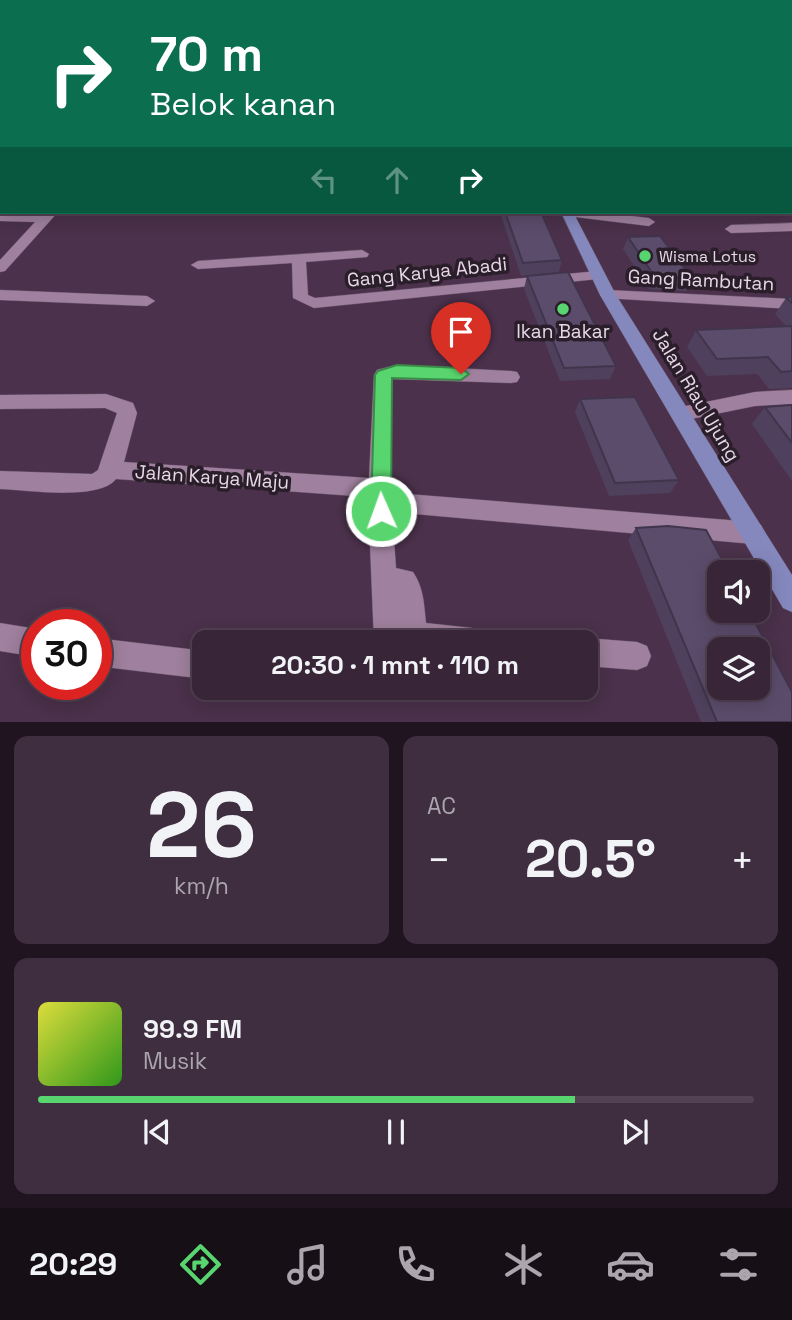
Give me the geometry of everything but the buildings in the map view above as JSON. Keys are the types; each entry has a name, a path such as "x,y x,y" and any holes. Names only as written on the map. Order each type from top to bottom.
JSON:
{"main road":[{"name":"Jalan Riau Ujung","path":"568,214 608,295 792,599"}],"street":[{"path":"583,214 649,222"},
{"path":"0,217 48,215"},
{"path":"0,268 48,215"},
{"path":"731,229 791,218"},
{"path":"0,248 16,248"},
{"path":"198,265 362,254"},
{"name":"Gang Karya Abadi","path":"299,258 301,298 314,303 598,275"},
{"path":"0,295 147,301"},
{"name":"Gang Rambutan","path":"608,295 792,304"},
{"path":"388,630 379,488 383,375 397,371 511,377"},
{"path":"681,414 755,399 792,397"},
{"name":"Jalan Karya Maju","path":"0,402 106,401 126,408 127,413 108,473 379,488 389,502 397,505 753,533"},
{"path":"0,481 94,482 108,473"},
{"path":"386,580 404,582 410,587 414,630"},
{"path":"0,637 21,640"},
{"path":"598,653 637,656"},
{"path":"112,654 192,664"}],"place":[{"name":"Wisma Lotus","path":"645,256"},
{"name":"Ikan Bakar","path":"563,309"}],"route":[{"path":"381,511 379,488 383,375 391,371 461,374"}]}
